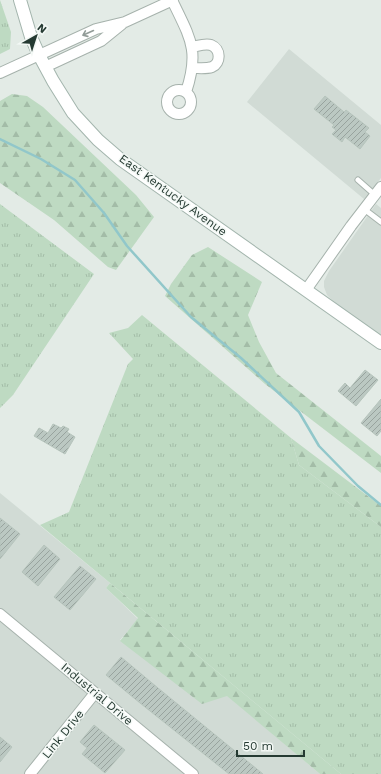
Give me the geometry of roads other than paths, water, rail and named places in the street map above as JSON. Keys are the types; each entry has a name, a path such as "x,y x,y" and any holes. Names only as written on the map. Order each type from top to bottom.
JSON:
{"street":[{"name":"East Kentucky Avenue","path":"20,0 32,37 45,67 73,113 98,140 120,159 381,343"},
{"path":"0,73 96,29 125,22 173,0 192,47 193,68 186,92"},
{"path":"45,67 101,40 125,22"},
{"path":"192,47 205,45 214,46 217,50 219,58 217,63 210,68 193,68"},
{"path":"306,290 378,191"},
{"name":"Industrial Drive","path":"0,614 193,774"},
{"name":"Link Drive","path":"30,774 95,693"}],"lane":[{"path":"358,180 378,191"},
{"path":"364,209 381,222"}],"waterway":[{"path":"0,139 41,159 75,180 104,213 127,246 191,317 241,358 299,412 319,446 358,486 381,505"}]}
